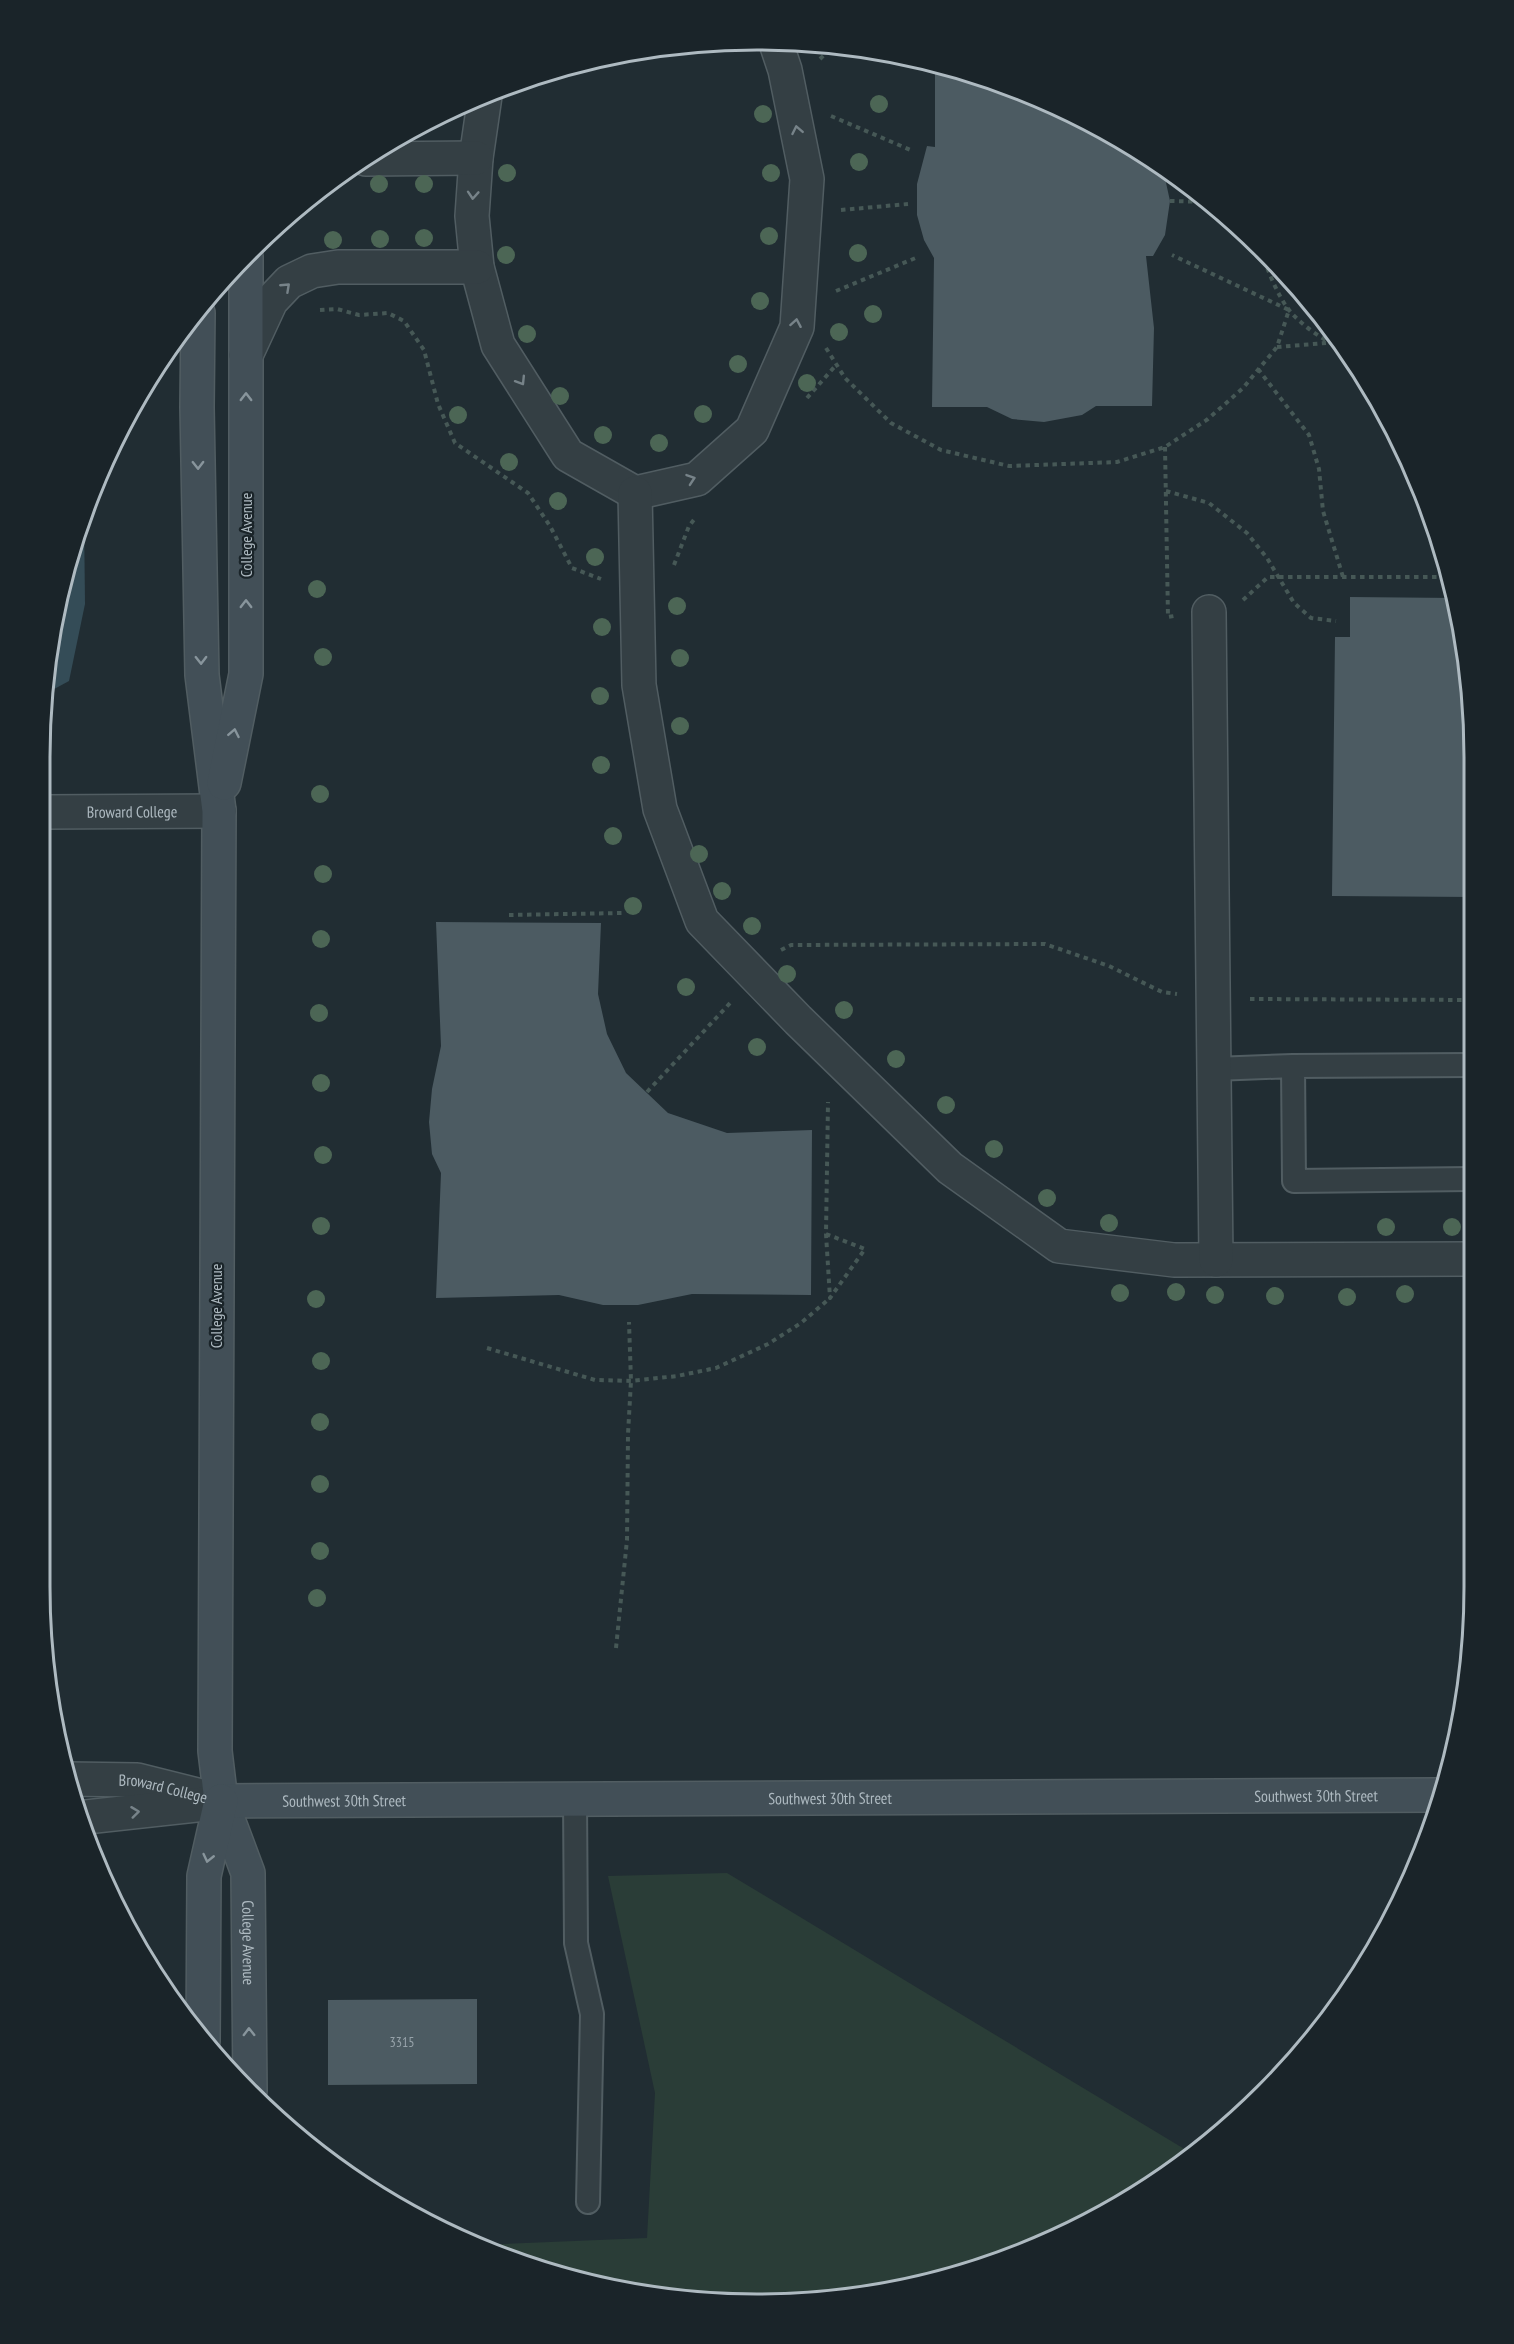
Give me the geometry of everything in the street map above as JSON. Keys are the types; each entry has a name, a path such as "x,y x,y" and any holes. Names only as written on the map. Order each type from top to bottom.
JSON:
{"street":[{"path":"484,104 476,158 472,216 477,267 498,345 568,455 635,493 697,479 752,430 797,327 807,179 785,70 778,50"},
{"path":"380,159 476,158"},
{"path":"246,355 271,301 289,282 312,271 338,267 477,267"},
{"name":"College Avenue","path":"219,811 246,674 246,269"},
{"name":"College Avenue","path":"198,324 197,407 202,675 219,811 215,1751 221,1801 248,1873 250,2079"},
{"path":"635,493 639,686 660,809 702,921 950,1168 1059,1246 1174,1260 1464,1259"},
{"path":"1209,612 1216,1260"},
{"name":"Broward College","path":"50,812 219,811"},
{"name":"Broward College","path":"77,1779 137,1779 221,1801"},
{"name":"Southwest 30th Street","path":"221,1801 1432,1796"},
{"name":"College Avenue","path":"203,2027 204,1876 221,1801"},
{"name":"Broward College","path":"88,1817 221,1801"}],"lane":[{"path":"1214,1069 1464,1065"},
{"path":"1293,1066 1294,1181 1464,1179"},
{"path":"575,1799 576,1943 592,2014 588,2202"}],"path":[{"path":"817,62 826,53"},
{"path":"829,123 828,115 914,151"},
{"path":"1170,201 1195,202"},
{"path":"838,217 837,210 908,204"},
{"path":"1172,255 1289,310 1331,345"},
{"path":"834,281 833,292 918,257"},
{"path":"823,344 845,378 891,423 941,450 1009,466 1117,462 1165,447 1208,419 1243,388 1277,347 1289,310 1267,267"},
{"path":"316,310 337,309 359,315 388,313 404,321 424,350 438,404 455,443 528,493 550,526 572,568 637,594 671,594 674,564 689,526 701,511"},
{"path":"1277,347 1327,343"},
{"path":"801,406 836,365"},
{"path":"1258,369 1309,435 1319,469 1323,512 1342,577"},
{"path":"1165,447 1168,617 1231,611 1268,577 1441,577"},
{"path":"1166,491 1209,503 1246,533 1268,558 1294,603 1311,618 1336,621"},
{"path":"509,915 622,913"},
{"path":"647,1092 756,977 774,953 791,945 1045,944 1109,966 1162,992 1214,999 1464,1000"},
{"path":"828,1098 826,1234 830,1298"},
{"path":"487,1348 595,1380 632,1381 716,1368 768,1344 801,1323 830,1298 865,1249 826,1234"},
{"path":"616,1648 627,1540 628,1434 632,1381 629,1322"}],"green space":[{"path":"727,1873 1186,2150 1111,2200 1028,2241 940,2270 895,2281 849,2288 803,2293 757,2294 711,2293 665,2288 619,2281 574,2270 495,2244 647,2238 655,2093 608,1876"}],"water":[{"path":"84,539 85,604 69,681 53,689 63,619"}],"building":[{"path":"935,73 1028,103 1070,122 1111,144 1165,180 1170,201 1165,235 1153,256 1146,256 1154,328 1152,406 1096,406 1082,415 1044,422 1012,419 987,407 932,407 934,258 924,240 917,215 917,184 927,146 935,147"},
{"path":"1350,597 1446,598 1458,665 1463,711 1464,897 1332,896 1335,637 1350,637"},
{"path":"436,922 601,923 598,994 607,1034 626,1073 668,1113 727,1133 812,1130 811,1295 692,1294 638,1305 603,1305 559,1295 436,1298 441,1173 432,1154 429,1122 432,1089 441,1046"},
{"path":"477,1999 477,2084 328,2085 328,2000"}]}
